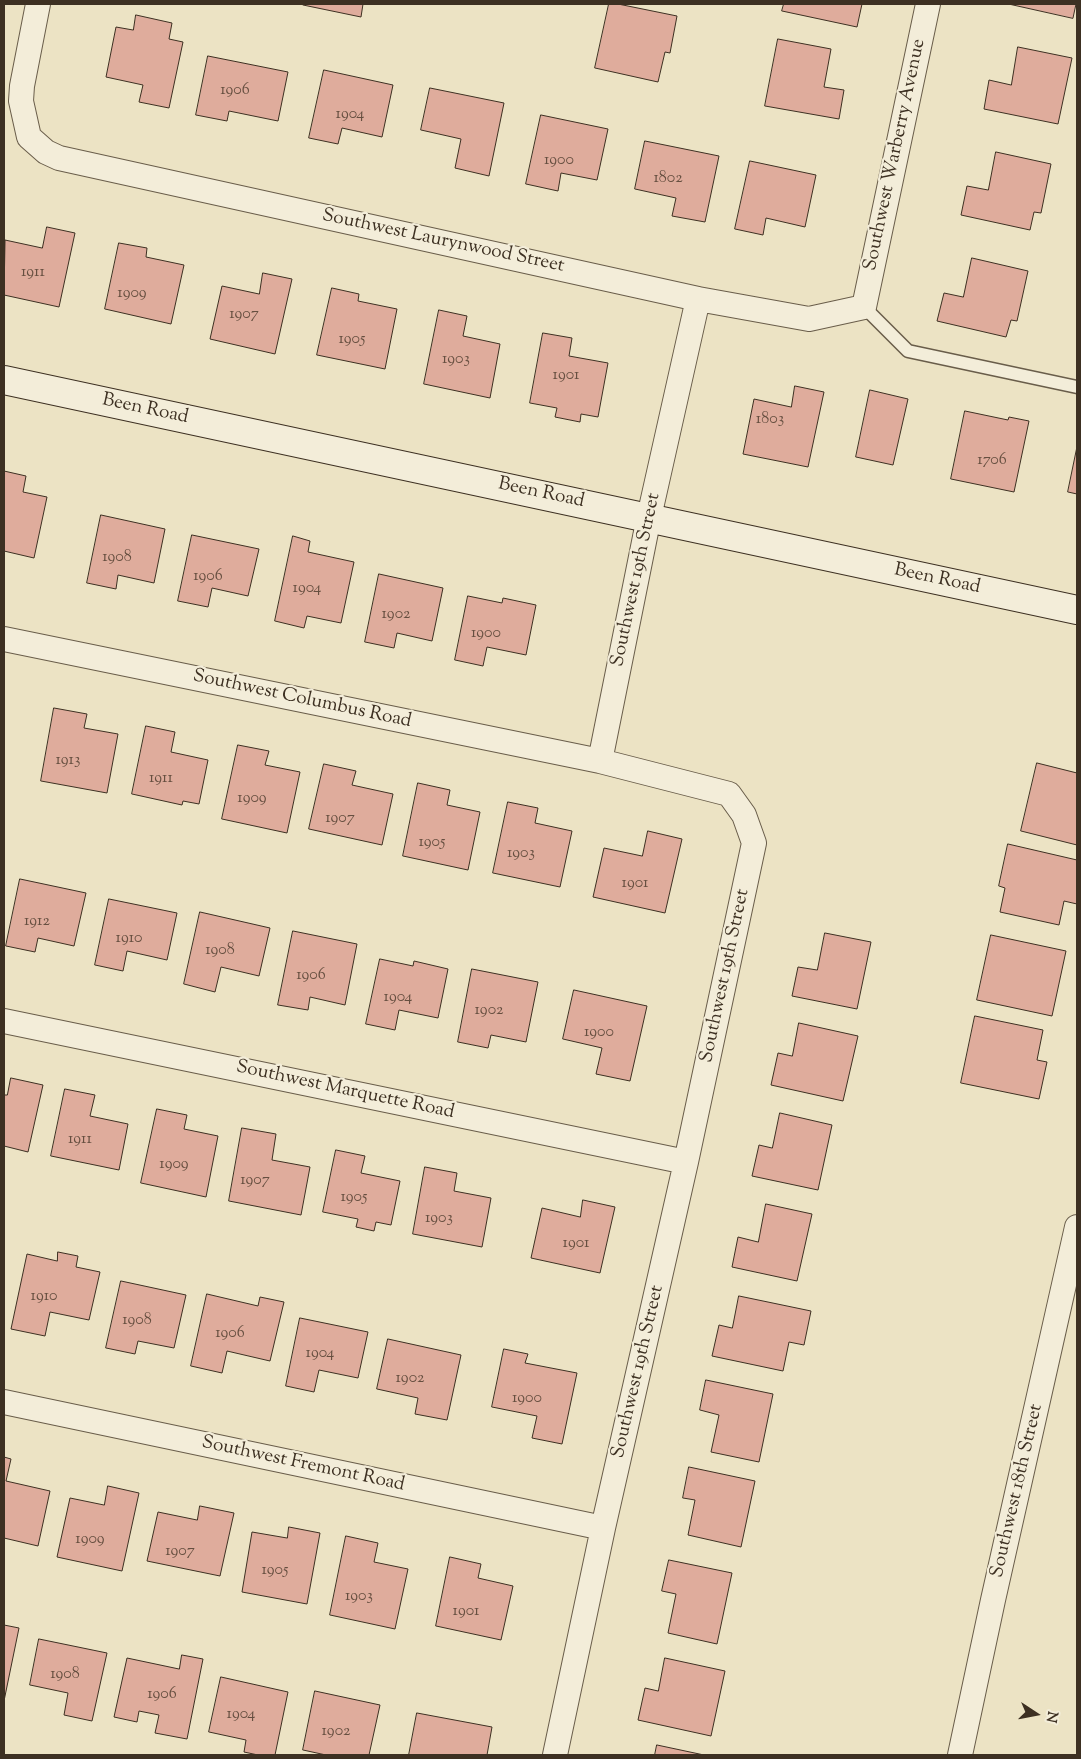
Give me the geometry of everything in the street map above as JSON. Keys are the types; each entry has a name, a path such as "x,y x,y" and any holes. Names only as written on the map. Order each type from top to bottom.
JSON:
{"street":[{"name":"Southwest Laurynwood Street","path":"38,4 22,86 21,101 29,137 46,152 59,158 698,298 809,318 864,307"},
{"name":"Southwest Warberry Avenue","path":"864,307 928,4"},
{"name":"Southwest 19th Street","path":"554,1755 686,1162 754,843 744,815 729,794 600,761 649,517 698,298"},
{"name":"Been Road","path":"4,380 1077,610"},
{"name":"Southwest Columbus Road","path":"4,639 600,761"},
{"name":"Southwest Marquette Road","path":"4,1021 686,1162"},
{"name":"Southwest 18th Street","path":"960,1755 1077,1227"},
{"name":"Southwest Fremont Road","path":"4,1402 603,1528"}],"lane":[{"path":"864,307 908,351 1077,387"}],"building":[{"path":"303,4 363,4 361,17"},
{"path":"609,4 618,4 677,16 670,53 665,52 658,82 595,68"},
{"path":"784,4 862,4 857,27 782,11"},
{"path":"1009,4 1076,4 1073,18"},
{"path":"136,15 172,23 169,39 183,42 169,108 139,102 143,85 106,77 116,27 133,30"},
{"path":"778,39 831,49 824,87 844,90 839,119 765,106"},
{"path":"1018,47 1072,58 1058,124 984,109 989,80 1011,85"},
{"path":"208,56 288,72 278,121 229,111 227,121 196,115"},
{"path":"324,70 393,85 382,137 342,128 338,144 309,138"},
{"path":"430,88 504,103 489,176 455,168 461,139 421,130"},
{"path":"541,115 608,129 597,180 561,173 558,191 526,184"},
{"path":"645,141 719,156 705,222 672,216 676,198 635,189"},
{"path":"996,152 1051,164 1041,213 1034,212 1030,230 961,215 967,186 988,190"},
{"path":"750,161 816,175 805,227 766,218 763,235 735,229"},
{"path":"47,227 75,233 59,307 4,295 5,240 42,248"},
{"path":"119,243 147,248 146,257 184,265 171,324 105,309"},
{"path":"972,258 1028,271 1017,321 1011,320 1006,337 937,321 944,293 963,297"},
{"path":"263,273 292,279 275,354 210,339 222,286 259,294"},
{"path":"332,288 359,294 358,301 397,309 385,369 317,355"},
{"path":"439,310 467,316 463,336 500,344 490,398 424,384"},
{"path":"543,333 572,338 569,356 608,363 598,417 581,414 580,422 555,417 557,408 530,403"},
{"path":"795,386 824,392 808,467 743,454 754,399 791,407"},
{"path":"870,390 908,399 893,465 856,457"},
{"path":"965,411 1008,420 1009,417 1029,421 1014,492 951,479"},
{"path":"1077,447 1077,494 1068,492"},
{"path":"4,471 26,476 23,492 47,497 34,558 4,551"},
{"path":"101,515 165,529 154,583 118,575 116,589 87,583"},
{"path":"192,535 259,549 248,596 212,588 208,607 178,601"},
{"path":"293,536 310,541 308,552 354,562 341,623 307,616 304,628 275,621"},
{"path":"379,574 443,588 432,641 397,633 394,648 365,642"},
{"path":"468,596 502,603 503,598 536,605 526,655 487,647 483,666 455,660"},
{"path":"54,708 87,714 84,728 118,734 107,793 41,781"},
{"path":"146,726 175,732 171,752 208,760 199,804 183,801 182,805 132,794"},
{"path":"238,745 269,751 265,765 300,772 287,833 222,819"},
{"path":"1037,763 1077,773 1077,845 1021,831"},
{"path":"324,764 356,771 352,785 393,794 382,845 309,829"},
{"path":"418,783 450,790 447,805 480,812 468,870 403,856"},
{"path":"508,802 538,808 535,823 572,831 560,887 493,873"},
{"path":"648,831 682,839 665,913 593,897 604,848 642,856"},
{"path":"1008,844 1077,860 1077,904 1064,901 1059,925 1000,912 1005,888 999,886"},
{"path":"20,879 86,893 74,946 38,938 35,952 6,946"},
{"path":"109,899 177,913 167,960 127,951 123,971 95,965"},
{"path":"200,912 270,928 259,976 221,967 215,992 184,984"},
{"path":"293,931 357,944 345,1005 310,997 308,1010 278,1005"},
{"path":"825,933 871,942 857,1009 792,996 798,967 817,970"},
{"path":"991,935 1066,951 1052,1016 977,1000"},
{"path":"380,959 413,966 414,961 448,969 438,1018 399,1010 395,1030 366,1024"},
{"path":"472,969 538,982 526,1042 491,1035 488,1048 458,1042"},
{"path":"574,990 647,1006 630,1081 596,1074 602,1048 563,1039"},
{"path":"975,1016 1043,1030 1037,1060 1047,1062 1039,1099 961,1083"},
{"path":"799,1023 858,1036 843,1101 771,1085 778,1053 792,1056"},
{"path":"11,1078 43,1085 28,1152 4,1146 4,1095 7,1095"},
{"path":"65,1089 95,1095 90,1116 128,1124 119,1170 51,1156"},
{"path":"157,1109 187,1115 184,1129 218,1136 206,1197 141,1183"},
{"path":"780,1113 832,1125 818,1190 752,1176 759,1145 772,1148"},
{"path":"242,1128 276,1134 272,1160 310,1167 301,1215 229,1201"},
{"path":"336,1150 365,1156 361,1173 400,1181 391,1225 376,1222 374,1231 356,1227 358,1219 323,1212"},
{"path":"425,1167 457,1173 454,1191 491,1198 482,1247 413,1234"},
{"path":"583,1200 615,1207 600,1273 531,1258 542,1208 580,1217"},
{"path":"766,1204 812,1214 797,1281 732,1267 738,1237 758,1242"},
{"path":"58,1252 78,1256 76,1267 100,1272 89,1320 50,1312 45,1336 11,1329 27,1254 57,1261"},
{"path":"121,1281 186,1295 174,1348 138,1341 135,1354 106,1348"},
{"path":"207,1294 258,1306 260,1297 284,1302 270,1361 227,1351 222,1373 191,1366"},
{"path":"739,1296 811,1311 804,1345 789,1342 783,1371 712,1356 719,1325 732,1328"},
{"path":"300,1318 368,1332 358,1378 319,1370 314,1392 286,1386"},
{"path":"388,1339 461,1355 447,1420 415,1414 418,1398 377,1389"},
{"path":"504,1349 528,1354 525,1363 577,1373 562,1444 532,1438 537,1416 492,1407"},
{"path":"706,1380 773,1394 759,1462 711,1452 719,1415 700,1410"},
{"path":"4,1457 11,1459 6,1481 50,1491 38,1546 4,1538"},
{"path":"689,1467 755,1481 741,1547 688,1535 695,1500 683,1498"},
{"path":"108,1486 139,1493 122,1571 57,1557 70,1498 104,1505"},
{"path":"200,1506 234,1513 220,1576 147,1561 158,1512 197,1520"},
{"path":"289,1527 320,1533 307,1604 242,1592 252,1532 287,1538"},
{"path":"346,1536 378,1543 374,1562 408,1569 395,1629 330,1615"},
{"path":"450,1557 481,1564 478,1578 513,1586 501,1640 436,1626"},
{"path":"669,1560 732,1573 717,1644 668,1633 676,1594 662,1591"},
{"path":"4,1625 19,1628 4,1701"},
{"path":"39,1639 107,1653 92,1721 64,1715 68,1693 30,1685"},
{"path":"182,1655 203,1659 187,1739 155,1733 159,1715 139,1711 137,1722 114,1717 127,1658 179,1669"},
{"path":"665,1658 725,1671 711,1736 638,1720 645,1688 658,1691"},
{"path":"221,1677 288,1692 275,1755 258,1755 244,1752 246,1740 209,1732"},
{"path":"315,1691 380,1705 369,1755 326,1755 303,1750"},
{"path":"417,1713 492,1727 487,1755 409,1755"},
{"path":"657,1745 704,1755 655,1755"}]}
